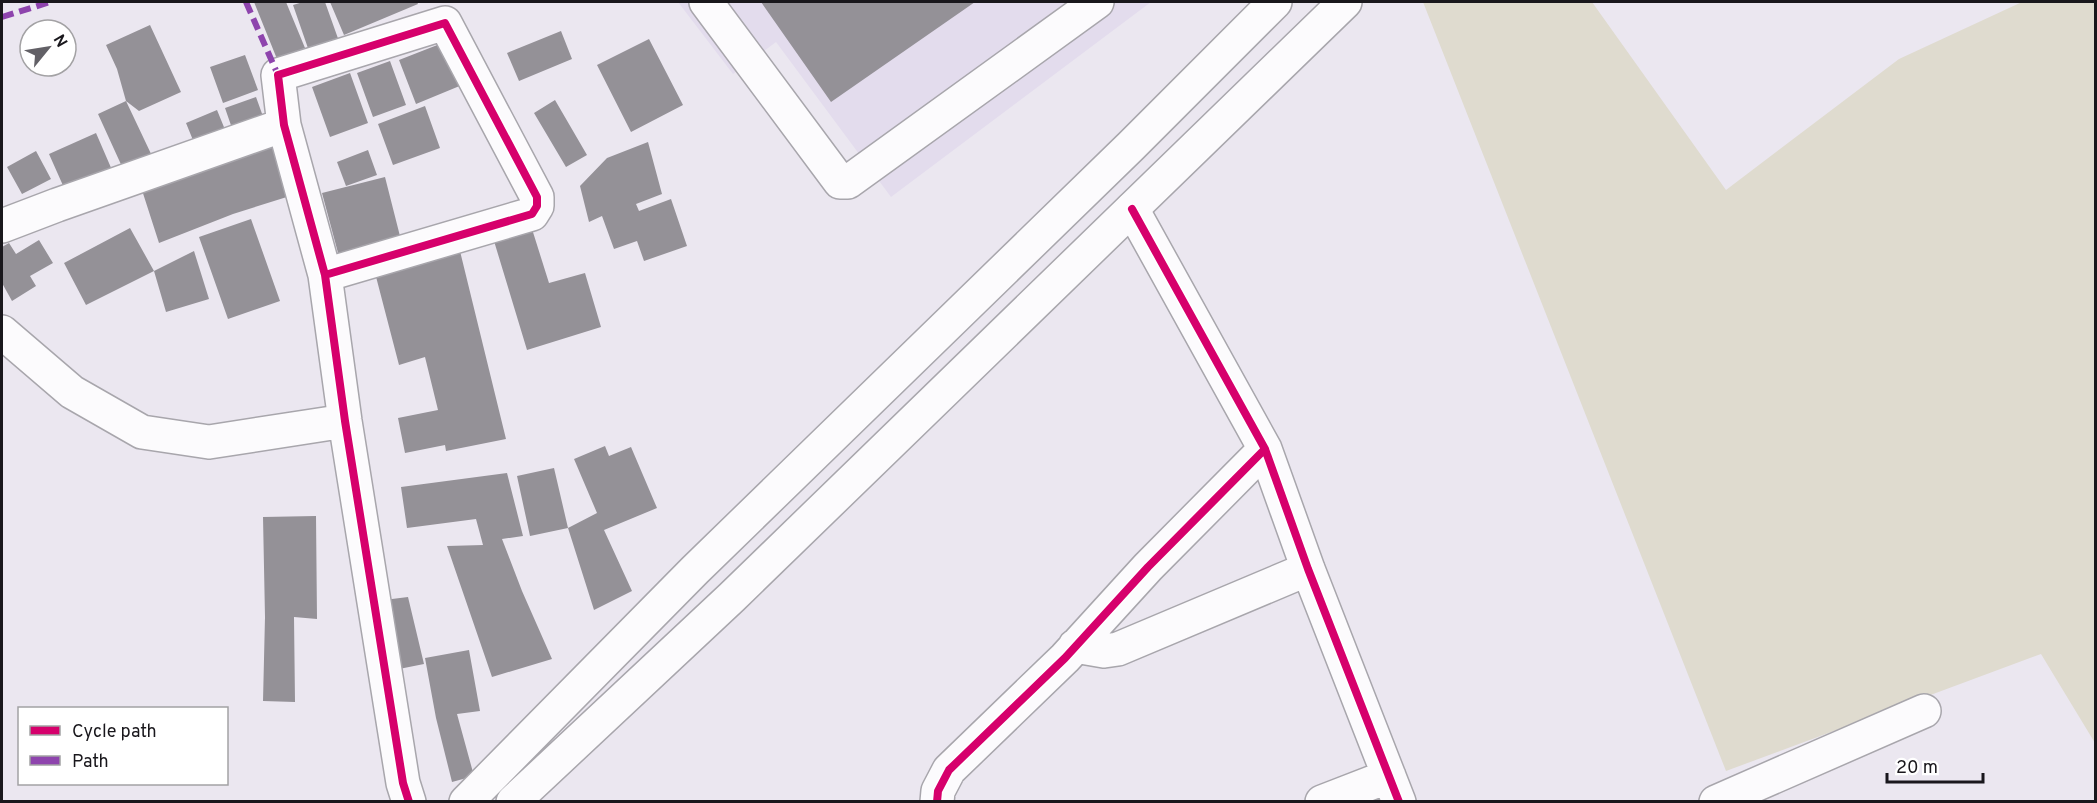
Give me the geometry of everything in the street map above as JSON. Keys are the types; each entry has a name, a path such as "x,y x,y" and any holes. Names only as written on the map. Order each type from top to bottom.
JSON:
{"street":[{"path":"706,2 840,182 848,182 1097,2"},
{"path":"466,801 695,570 1131,146 1275,2"},
{"path":"513,801 732,597 1345,2"},
{"path":"325,276 532,214 537,206 537,197 440,12 278,75 284,125 325,276 345,422 403,783 409,801"},
{"path":"2,226 284,125"},
{"path":"1132,209 1265,449 1308,569 1394,789 1322,801"},
{"path":"2,332 72,392 142,432 209,442 345,422"},
{"path":"937,801 938,791 949,770 1075,646 1148,567 1265,449"},
{"path":"1075,646 1104,651 1118,649 1308,569"},
{"path":"1716,801 1924,711"}],"shaded area":[{"path":"678,2 1151,2 891,197 776,42 733,74"},
{"path":"1423,2 1592,2 1726,190 1899,59 2022,2 2095,2 2095,743 2041,654 1726,771"}],"building":[{"path":"254,2 286,2 305,48 277,59"},
{"path":"303,2 325,2 340,44 310,54 293,5"},
{"path":"330,2 417,2 418,4 344,35"},
{"path":"761,2 975,2 831,102"},
{"path":"150,25 181,92 139,111 126,101 117,69 106,45"},
{"path":"561,31 572,59 519,81 507,53"},
{"path":"649,39 683,105 631,132 597,65"},
{"path":"445,42 462,85 416,104 399,60"},
{"path":"245,55 258,90 223,103 210,67"},
{"path":"390,61 406,105 373,117 357,73"},
{"path":"350,73 368,123 330,137 312,87"},
{"path":"256,97 265,122 234,134 225,108"},
{"path":"555,100 587,155 566,167 534,113"},
{"path":"126,101 153,158 124,171 98,114"},
{"path":"425,106 440,148 393,165 378,124"},
{"path":"217,110 228,137 197,150 186,123"},
{"path":"96,133 112,170 65,190 49,154"},
{"path":"648,142 662,194 636,204 639,211 671,199 687,246 644,261 637,241 614,249 602,216 589,222 580,186 607,158"},
{"path":"275,143 290,196 233,214 159,243 140,184"},
{"path":"368,150 377,175 346,186 337,162"},
{"path":"36,151 51,179 22,194 7,167"},
{"path":"385,177 403,248 341,264 322,193"},
{"path":"251,219 280,301 228,319 199,237"},
{"path":"130,228 154,271 86,305 64,263"},
{"path":"532,229 549,283 585,273 601,327 527,350 494,241"},
{"path":"39,240 53,263 30,276 36,286 12,301 2,283 2,247 9,243 16,254"},
{"path":"459,247 506,439 446,451 445,445 405,453 398,418 438,410 425,357 399,365 374,269"},
{"path":"194,251 209,299 166,312 154,271"},
{"path":"605,446 609,456 631,447 657,508 604,530 632,591 594,610 568,528 597,513 574,459"},
{"path":"554,468 568,528 530,536 517,476"},
{"path":"507,473 523,536 502,539 552,659 492,677 447,546 483,545 476,519 407,528 401,487"},
{"path":"316,516 317,619 294,617 295,702 263,701 265,617 263,517"},
{"path":"408,597 424,664 399,669 384,600"},
{"path":"469,650 480,711 457,714 474,776 452,782 436,718 425,658"}],"marked path":[{"path":"2,17 50,2"},
{"path":"246,2 278,75"}],"cycle path":[{"path":"325,275 532,214 537,206 537,197 445,23 278,75 284,125 325,275 345,421 403,783 409,802"},
{"path":"1132,209 1265,449 1308,569 1399,802"},
{"path":"937,802 938,791 949,770 1065,658 1148,567 1265,449"}]}
